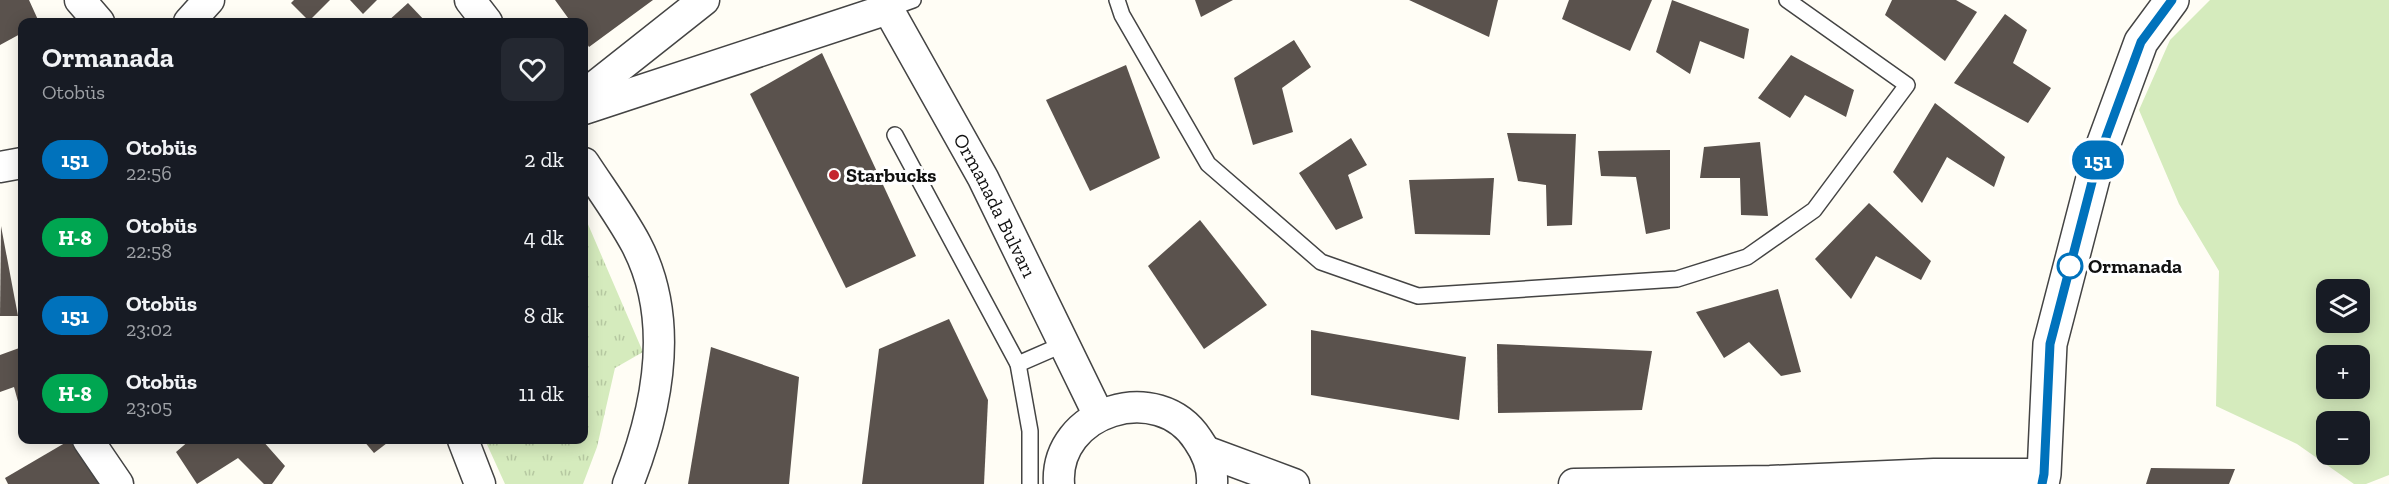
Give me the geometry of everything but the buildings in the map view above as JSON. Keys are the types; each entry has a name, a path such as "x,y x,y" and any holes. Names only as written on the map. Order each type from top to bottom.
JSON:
{"street":[{"path":"80,0 96,18"},
{"path":"192,18 208,0"},
{"path":"470,0 484,18"},
{"path":"588,92 704,0"},
{"path":"1574,484 1884,481 1934,474 2043,479 2050,344 2098,159 2141,42 2172,0"},
{"path":"588,108 895,3"},
{"name":"Ormanada Bulvarı","path":"895,3 1099,416"},
{"path":"0,167 18,164"},
{"path":"588,169 636,244 653,288 660,337 655,393 642,449 628,484"},
{"path":"1059,484 1066,452 1080,431 1099,416 1123,408 1148,407 1172,415 1192,430 1205,451 1212,475 1212,484"},
{"path":"91,444 118,484"},
{"path":"465,444 480,484"},
{"path":"1205,451 1294,484"}],"lane":[{"path":"1117,0 1122,15 1208,164 1321,262 1418,296 1677,279 1747,256 1814,210 1907,85 1787,0"},
{"path":"895,135 1018,364 1030,431 1030,484"},
{"path":"1018,364 1064,344"}],"green space":[{"path":"2210,0 2389,0 2389,475 2366,484 2354,484 2327,465 2370,465 2370,411 2316,411 2316,457 2297,444 2216,406 2219,271 2179,204 2139,110 2170,40"},
{"path":"588,224 643,352 615,368 597,447 583,484 505,484 487,444 588,444"}],"bus line":[{"name":"151","path":"2042,484 2050,344 2098,159 2141,42 2172,0"}],"place":[{"name":"Starbucks","path":"834,175"},
{"name":"Ormanada","path":"2070,266"}]}
